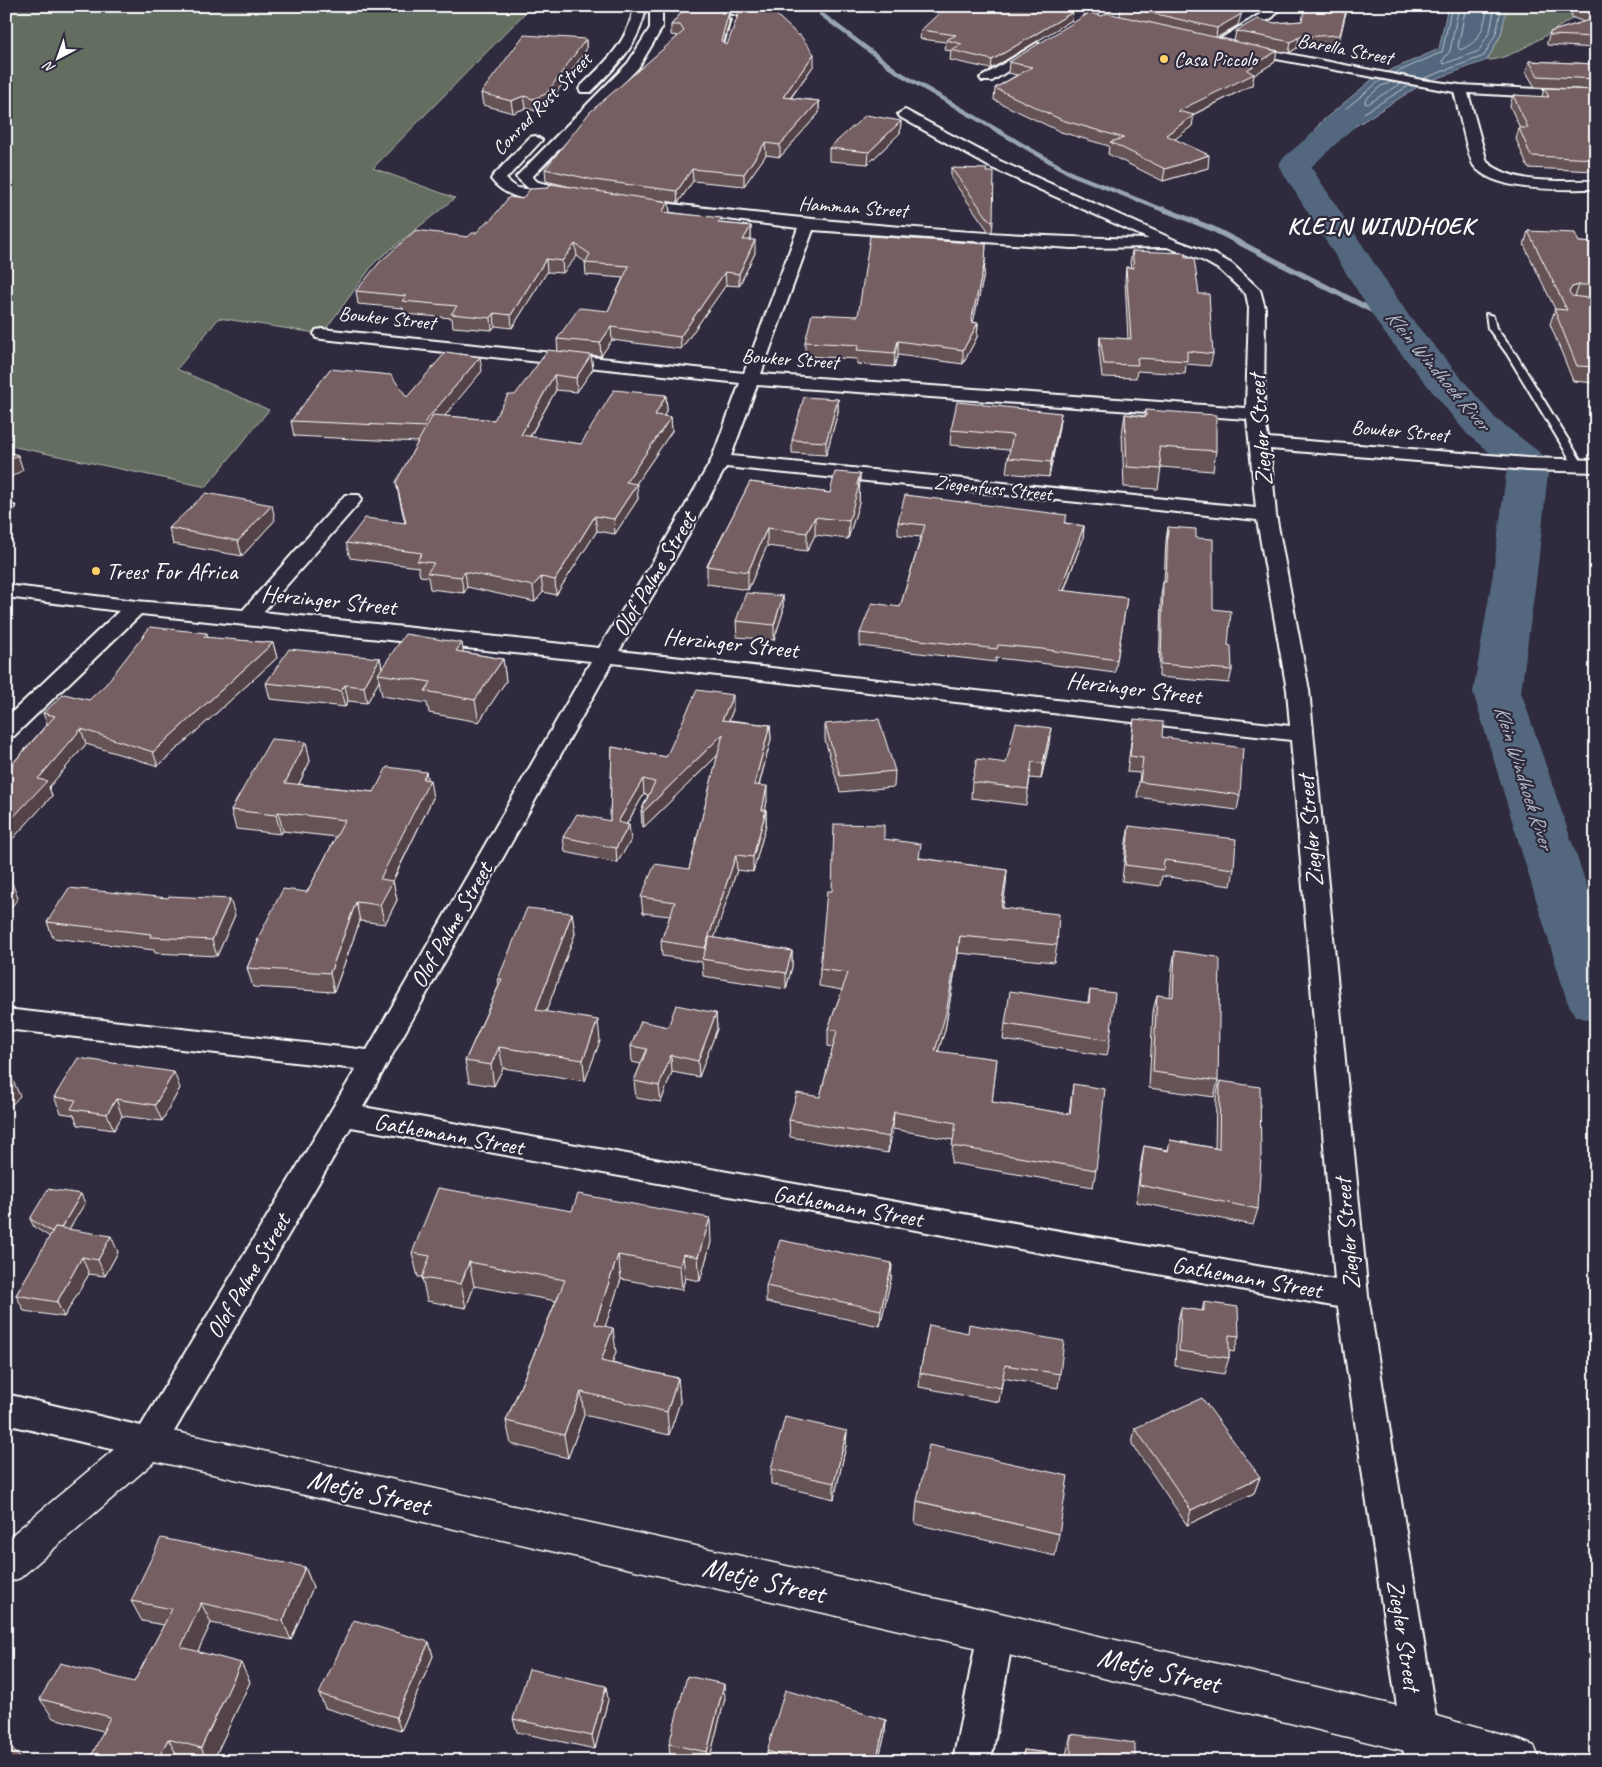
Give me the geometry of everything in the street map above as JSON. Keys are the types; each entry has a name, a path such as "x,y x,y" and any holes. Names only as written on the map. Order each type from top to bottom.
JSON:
{"street":[{"name":"Conrad Rust Street","path":"578,97 622,50 633,34 640,18 640,6"},
{"name":"Conrad Rust Street","path":"543,132 509,165 498,180 501,185 519,193 586,197 533,185 523,177 633,66 656,28 658,12 656,6"},
{"path":"1218,44 1269,14 1276,6"},
{"name":"Barella Street","path":"1201,41 1376,76 1460,89 1596,96"},
{"path":"988,78 1045,42"},
{"path":"1460,89 1480,164 1485,169 1514,180 1596,185"},
{"name":"Ziegler Street","path":"905,114 995,164 1172,244 1210,258 1226,267 1254,293 1257,308 1255,414 1260,443 1266,515 1298,690 1352,1296 1421,1746"},
{"name":"Hamman Street","path":"621,202 807,226 1071,243 1172,244"},
{"name":"Olof Palme Street","path":"6,1565 149,1443 344,1115 605,656 667,555 720,461 807,226"},
{"name":"Bowker Street","path":"322,334 750,379 1255,414"},
{"name":"Bowker Street","path":"1260,443 1528,464 1587,465"},
{"name":"Ziegenfuss Street","path":"720,461 1266,515"},
{"path":"248,617 352,499"},
{"name":"Herzinger Street","path":"6,591 136,607 248,617 1301,734"},
{"path":"6,731 136,607"},
{"path":"6,1018 373,1061"},
{"name":"Gathemann Street","path":"344,1115 1352,1296"},
{"name":"Metje Street","path":"6,1409 149,1443 996,1632 1421,1746 1520,1761"},
{"path":"972,1761 996,1632"}],"lane":[{"path":"689,6 734,18 736,21 726,53"},
{"path":"1490,316 1492,328 1587,465"},
{"path":"6,504 10,507 6,511"}],"green space":[{"path":"6,6 451,6 452,10 526,12 373,168 455,198 375,262 322,334 219,318 177,369 269,410 206,487 6,445"},
{"path":"1507,6 1591,6 1525,47 1497,59 1487,60 1501,35"}],"water":[{"path":"1448,6 1507,6 1501,34 1487,60 1422,84 1294,165 1320,123 1375,77 1439,49"}],"building":[{"path":"687,6 718,6 725,8 721,13 729,12 721,41 727,45 740,10 768,7 800,35 814,54 783,97 819,101 780,145 765,143 744,174 692,169 677,191 594,180 545,169 590,112 684,31 680,25 671,25"},
{"path":"947,6 1049,6 1073,12 992,60 951,50 962,44 946,40 956,35 921,30"},
{"path":"1121,6 1243,6 1240,15 1217,28"},
{"path":"1305,6 1347,6 1340,35 1299,37 1291,42 1236,31 1257,19 1275,23 1302,21"},
{"path":"1596,6 1596,14 1574,7"},
{"path":"1089,13 1102,16 1107,13 1277,51 1247,70 1254,74 1178,111 1194,115 1166,135 1209,155 1165,169 1110,142 1124,138 1062,120 995,88 1032,67 1009,62"},
{"path":"1596,18 1596,37 1550,35 1550,32"},
{"path":"524,35 586,39 546,94 533,99 524,96 511,101 481,93"},
{"path":"1529,61 1596,64 1596,79 1538,76"},
{"path":"1544,88 1596,90 1596,159 1531,156 1519,128 1528,128 1513,95 1549,97"},
{"path":"866,115 901,121 869,152 829,148"},
{"path":"951,168 987,169 986,172 994,172 993,222 990,221"},
{"path":"551,184 669,202 662,212 722,218 718,223 751,226 743,240 755,240 739,274 725,272 680,337 611,327 600,343 557,339 579,308 608,311 629,266 585,263 590,254 575,244 562,261 546,259 511,315 494,313 491,318 451,314 457,306 402,301 406,296 356,291 379,263 416,230 468,237 472,233 476,233 487,221 490,221 509,197 522,199 530,189 548,188"},
{"path":"1528,231 1575,233 1579,242 1596,243 1596,285 1579,285 1572,287 1569,292 1572,296 1596,299 1596,367 1577,366 1554,309 1567,310"},
{"path":"870,236 986,244 985,261 971,322 978,323 963,350 898,341 895,353 857,350 859,345 805,342 812,314 858,316"},
{"path":"1132,251 1185,253 1185,258 1194,258 1199,294 1209,294 1213,354 1187,351 1187,361 1137,358 1138,365 1104,364 1100,337 1131,339 1126,267 1134,268"},
{"path":"548,350 591,355 576,378 554,375 521,435 581,444 614,390 666,395 655,415 671,417 626,482 637,484 614,519 595,516 555,580 541,577 533,586 465,572 461,577 427,573 434,563 417,561 422,553 346,543 365,518 406,523 396,482 426,427 291,421 330,369 391,375 407,397 446,352 480,357 424,423 427,426 433,415 494,420 508,395 515,395"},
{"path":"804,397 838,399 826,442 792,440"},
{"path":"957,402 1061,413 1051,462 1008,458 1013,435 951,430"},
{"path":"1146,410 1216,415 1216,451 1159,447 1161,469 1127,467 1125,414 1146,417"},
{"path":"6,451 18,455 6,462"},
{"path":"835,472 860,474 857,485 859,485 849,521 815,517 807,533 767,528 748,572 707,566 750,482 830,493"},
{"path":"206,493 272,505 238,541 169,528"},
{"path":"905,495 1067,515 1064,523 1084,526 1060,590 1127,598 1117,660 1042,649 998,645 997,649 860,633 872,603 900,607 925,525 898,522"},
{"path":"1168,527 1196,529 1196,538 1213,539 1213,609 1231,611 1228,645 1231,646 1232,670 1161,664 1163,582 1166,582"},
{"path":"746,593 783,596 774,625 736,621"},
{"path":"150,627 207,633 204,637 273,643 153,752 81,729 38,779 47,781 6,825 6,771 55,716 43,713 64,694 89,700 106,684"},
{"path":"405,634 462,643 456,651 503,659 475,700 425,691 431,682 378,674"},
{"path":"289,649 380,658 364,687 345,685 341,691 266,683"},
{"path":"697,690 733,695 722,720 770,725 754,785 767,786 762,810 766,810 753,857 736,855 705,948 661,941 675,902 641,897 655,864 689,869 723,734 643,812 641,811 655,782 643,779 618,822 629,825 616,848 563,837 577,814 610,821 612,747 666,757"},
{"path":"879,719 895,771 840,776 825,724"},
{"path":"1134,719 1163,722 1162,737 1243,748 1240,795 1140,782 1143,758 1130,756"},
{"path":"1016,723 1051,728 1043,763 1032,762 1028,789 972,782 977,759 1006,763"},
{"path":"271,739 306,742 285,783 374,792 387,767 426,772 423,779 430,780 380,879 393,881 380,905 356,902 330,973 247,968 259,940 257,940 283,889 307,892 345,820 278,812 276,815 231,810"},
{"path":"834,824 884,825 884,839 921,844 919,858 1007,870 1001,908 1059,914 1057,945 960,936 946,1013 935,1051 997,1059 992,1102 1070,1114 1073,1084 1105,1089 1096,1170 952,1146 956,1123 894,1112 889,1137 789,1120 797,1093 820,1097 837,1031 828,1029 848,973 820,969 827,891 832,891"},
{"path":"1129,826 1236,839 1234,869 1164,860 1163,870 1125,865"},
{"path":"69,888 168,898 169,896 230,899 212,940 150,937 151,934 47,922"},
{"path":"527,908 572,913 536,1010 598,1020 583,1060 499,1047 491,1065 465,1061 502,979 498,979"},
{"path":"710,937 792,951 786,973 702,959"},
{"path":"1175,951 1217,957 1220,960 1218,1081 1153,1072 1157,995 1173,997"},
{"path":"1090,990 1115,993 1110,1040 1005,1024 1010,991 1089,1003"},
{"path":"676,1005 716,1013 698,1061 671,1055 659,1086 634,1081 647,1049 631,1046 641,1021 668,1027"},
{"path":"78,1058 174,1072 155,1105 116,1099 107,1114 71,1109 76,1100 54,1097"},
{"path":"1220,1081 1260,1087 1261,1157 1258,1209 1139,1185 1144,1146 1168,1151 1170,1140 1219,1149"},
{"path":"438,1188 572,1211 578,1194 710,1218 698,1257 683,1254 680,1266 618,1255 595,1324 613,1328 601,1361 678,1378 667,1412 581,1392 564,1435 506,1421 565,1280 469,1262 461,1284 422,1278 430,1256 412,1253"},
{"path":"48,1189 81,1194 61,1228 55,1227 52,1232 30,1219"},
{"path":"55,1227 111,1236 98,1260 82,1257 57,1302 16,1295"},
{"path":"780,1240 892,1263 881,1310 766,1286"},
{"path":"1204,1302 1238,1307 1239,1336 1229,1335 1229,1358 1179,1351 1181,1308 1204,1311"},
{"path":"969,1324 1064,1341 1060,1374 1005,1365 1001,1388 920,1373 929,1325 968,1333"},
{"path":"1202,1398 1260,1477 1191,1510 1135,1428"},
{"path":"785,1417 847,1431 834,1483 771,1469"},
{"path":"929,1445 1068,1476 1059,1534 917,1501"},
{"path":"161,1538 305,1567 283,1621 201,1603 181,1647 241,1663 201,1748 168,1739 157,1761 89,1761 110,1717 40,1699 60,1663 134,1682 172,1609 131,1601"},
{"path":"354,1620 429,1642 396,1717 319,1694"},
{"path":"529,1669 606,1686 592,1736 513,1719"},
{"path":"687,1676 724,1684 707,1752 669,1744"},
{"path":"785,1690 886,1720 876,1761 799,1761 767,1751"},
{"path":"1071,1734 1135,1743 1135,1761 1023,1761 1024,1750 1071,1756"},
{"path":"6,1741 23,1761 6,1761"}],"waterway":[{"path":"824,6 821,14 899,73 1072,174 1166,211"},
{"name":"Klein Windhoek River","path":"1351,116 1294,165 1395,322 1481,426 1528,464 1515,573 1497,692 1596,1001"},
{"path":"1163,209 1213,229 1395,322"}],"place":[{"name":"Casa Piccolo","path":"1164,59"},
{"name":"Trees For Africa","path":"96,571"}],"district":[{"name":"KLEIN WINDHOEK","path":"1381,226"}]}
